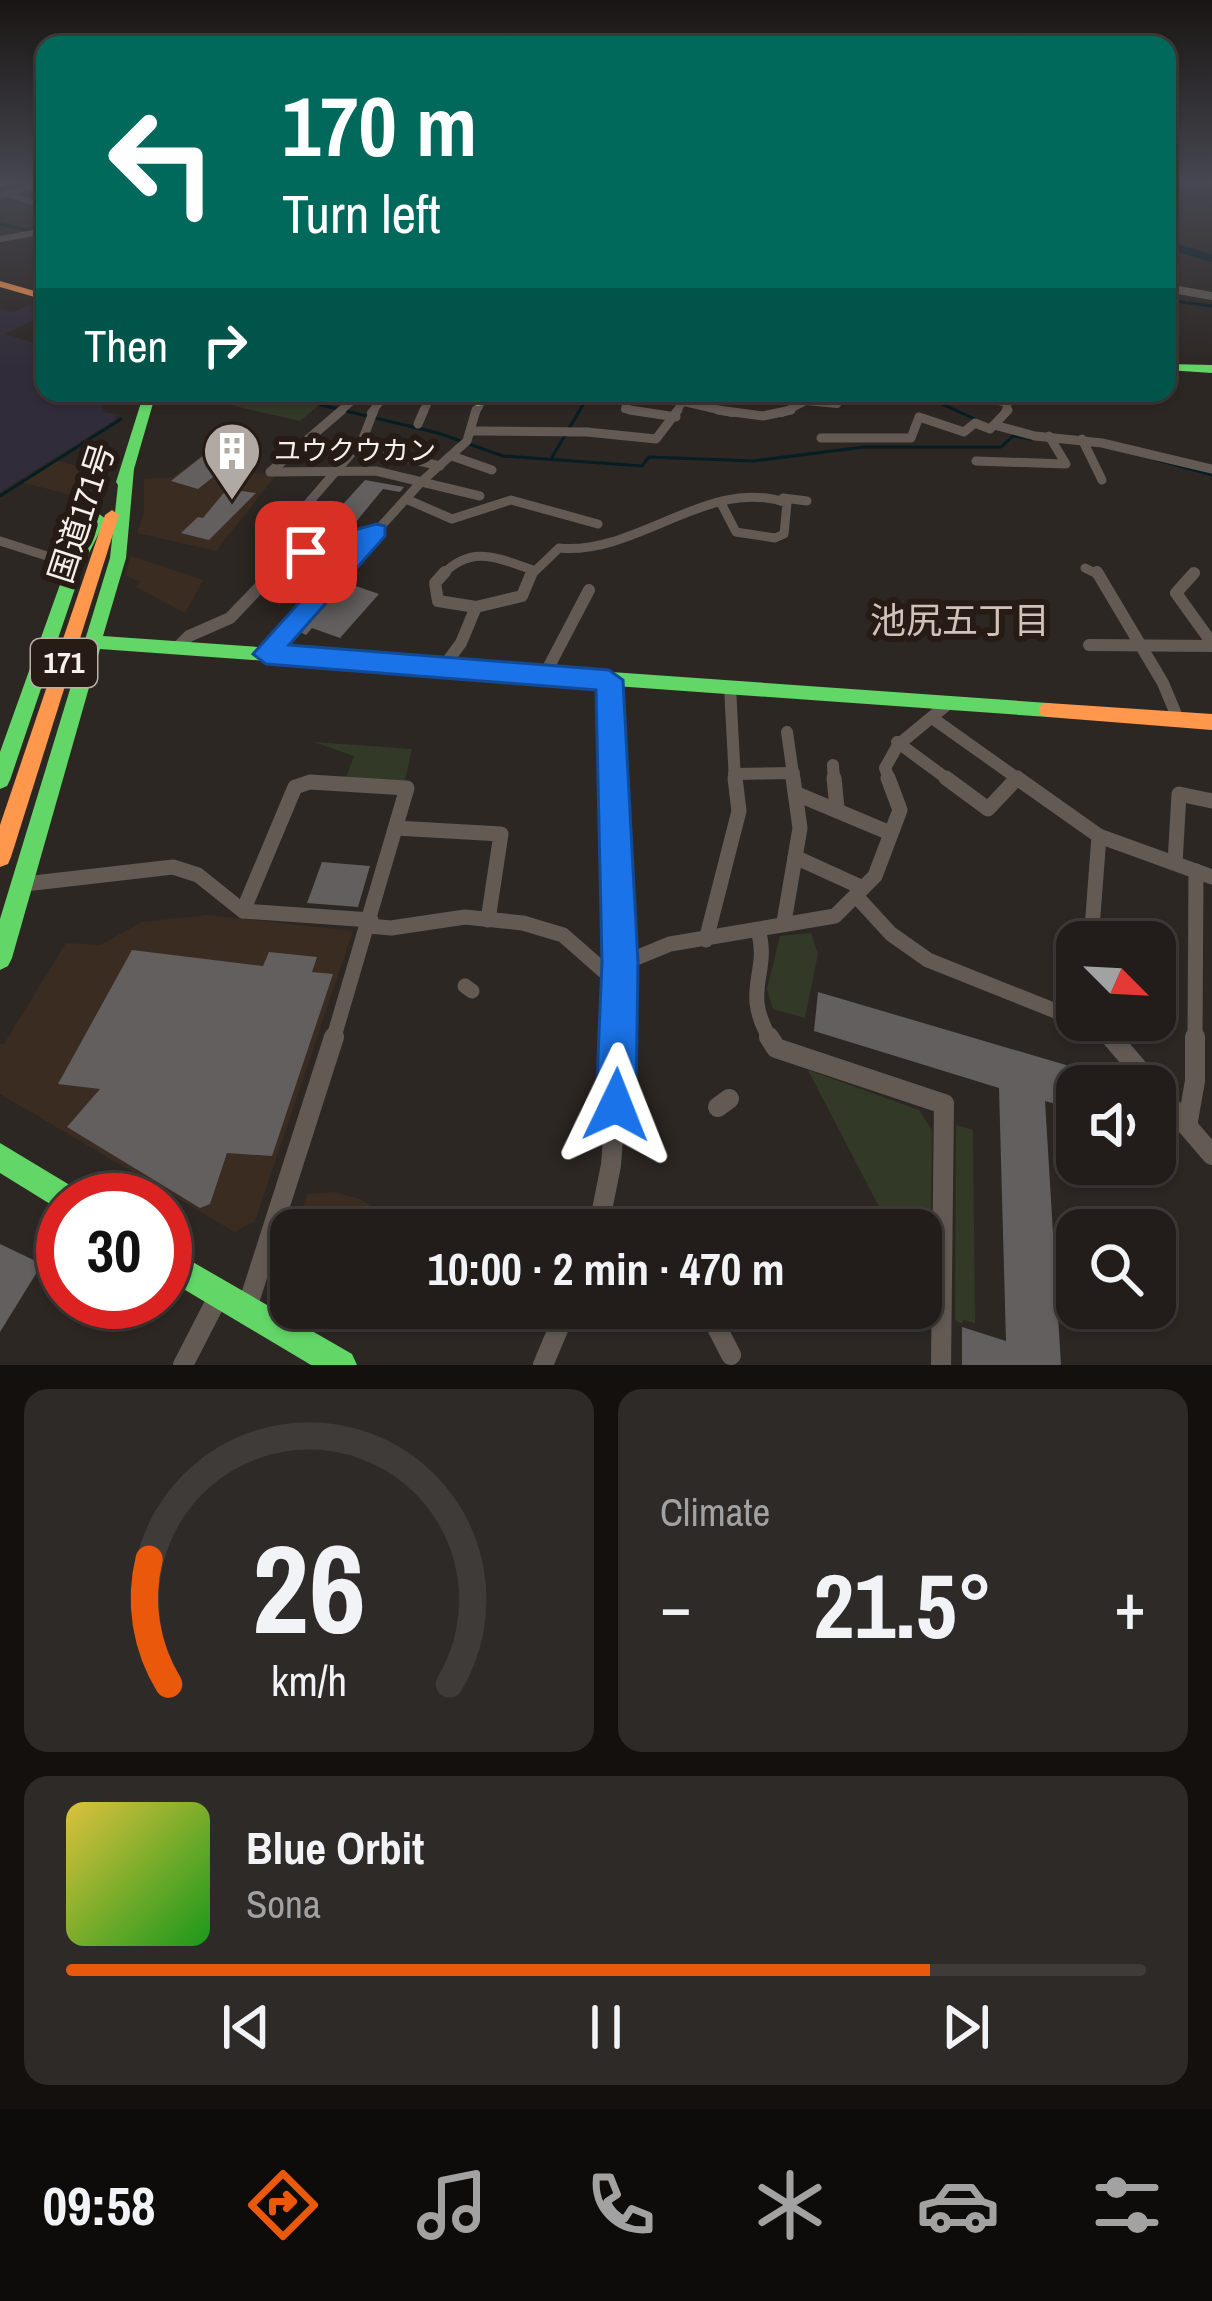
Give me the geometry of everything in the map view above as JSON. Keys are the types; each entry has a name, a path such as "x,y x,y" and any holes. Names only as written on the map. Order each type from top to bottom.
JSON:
{"main road":[{"path":"0,284 36,294"},
{"path":"1176,367 1212,369"},
{"name":"国道171号","path":"0,857 147,402"},
{"path":"0,780 75,565 127,470"},
{"path":"0,958 118,558 127,470"},
{"path":"94,642 1212,722"},
{"path":"0,1157 36,1180"},
{"path":"192,1276 341,1365"}],"street":[{"path":"1176,290 1212,296"},
{"path":"351,402 270,472 367,466 426,477 480,496"},
{"path":"291,524 362,441 368,417 380,402"},
{"path":"418,424 431,402"},
{"path":"266,654 426,477 452,456 471,431 482,402"},
{"path":"627,402 625,410 676,417"},
{"path":"471,431 537,439 591,428 656,439 684,402"},
{"path":"702,402 757,416 794,411 804,402"},
{"path":"821,438 911,438 919,417 964,432 975,423 990,429 1010,408 1003,402"},
{"path":"994,425 1212,469"},
{"path":"976,460 1070,469 1049,436"},
{"path":"1083,442 1102,479"},
{"path":"382,452 440,466"},
{"path":"452,456 492,470"},
{"path":"533,570 472,551 459,554 434,583 438,601 476,607 521,596 533,570 559,548 590,550 683,515 758,494 807,501"},
{"path":"776,555 787,533 788,503 783,498"},
{"path":"406,499 430,514 452,519 511,500 598,524"},
{"path":"722,505 736,532 787,533"},
{"path":"269,518 314,531 328,543"},
{"path":"725,544 730,527"},
{"path":"177,648 189,636 244,607 277,566 328,543 376,531"},
{"path":"0,541 75,565"},
{"path":"1085,568 1096,571 1178,719"},
{"path":"1195,578 1177,593 1212,645"},
{"path":"546,672 582,593"},
{"path":"444,666 461,644 476,607"},
{"path":"555,624 569,627"},
{"path":"1089,645 1212,645"},
{"path":"603,1209 615,1151 620,962 609,680"},
{"path":"706,940 739,811 730,687"},
{"path":"25,884 173,867 198,875 243,911 404,929 450,916 488,920 566,936 600,971 670,944 835,916 875,876 900,810 886,768 897,742 934,720 950,703"},
{"path":"934,720 1099,836 1204,874 1195,1081 1187,1126"},
{"path":"784,922 795,857 797,794 788,733"},
{"path":"897,742 988,808 1017,778"},
{"path":"833,765 837,808"},
{"path":"734,774 794,772"},
{"path":"243,911 296,787 310,782 407,788 370,923 247,1308"},
{"path":"797,794 890,833"},
{"path":"1175,862 1179,794 1212,801"},
{"path":"396,828 501,834 488,920"},
{"path":"1093,921 1099,836"},
{"path":"795,857 860,892 891,934 928,960 1056,1011"},
{"path":"758,930 764,950 753,987 760,1022 776,1048 944,1105 941,1365"},
{"path":"1115,1041 1212,1155"},
{"path":"183,1365 221,1293"},
{"path":"543,1365 558,1329"},
{"path":"718,1329 731,1355"}],"shaded area":[{"path":"36,307 36,318 5,334 36,344 36,402 102,402 104,412 117,414 115,420 0,492 0,309 13,312"},
{"path":"205,453 240,463 237,467 253,473 276,475 216,551 137,533 144,513 144,479 173,477"},
{"path":"54,460 107,474 92,500 20,482"},
{"path":"131,556 203,580 185,613 136,587 141,582 125,575"},
{"path":"208,915 353,931 255,1221 235,1232 192,1207 192,1173 135,1173 0,1094 0,1044 66,943 100,945 142,922"},
{"path":"334,1192 376,1209 302,1209 307,1194"}],"green space":[{"path":"233,402 322,402 300,421 234,406"},
{"path":"314,742 412,749 405,780 346,778 354,756"},
{"path":"811,933 818,954 805,1018 773,1009 767,989 780,936"},
{"path":"808,1070 919,1110 932,1130 931,1209 880,1209"},
{"path":"956,1125 973,1130 975,1323 963,1320 962,1324 955,1320"}],"building":[{"path":"204,455 231,463 198,489 171,481"},
{"path":"365,480 404,487 400,492 383,489 357,526 331,530 325,524"},
{"path":"227,489 256,493 209,540 181,533 198,517 203,518"},
{"path":"344,582 379,594 340,638 312,628 306,635 300,632"},
{"path":"322,862 370,866 358,907 307,903"},
{"path":"132,950 263,966 269,952 317,957 312,972 333,974 272,1156 227,1153 210,1204 200,1208 192,1203 192,1173 143,1173 67,1127 100,1089 58,1084"},
{"path":"818,992 1066,1065 1056,1065 1056,1104 1045,1101 1061,1365 962,1365 962,1327 1006,1341 999,1088 814,1031"},
{"path":"0,1244 36,1261 36,1274 0,1332"}],"waterway":[{"path":"1176,248 1212,258"},
{"path":"1176,301 1212,306"},
{"path":"325,402 321,405 438,433 503,456 642,466 649,457 753,461 864,447 1001,447 1013,436 1031,439"},
{"path":"551,459 585,402"},
{"path":"937,402 975,419"},
{"path":"0,496 121,419"},
{"path":"1154,459 1212,475"}],"traffic: fast":[{"path":"1176,367 1212,369"},
{"path":"123,482 147,402"},
{"path":"0,958 118,558 127,469"},
{"path":"0,780 75,565 99,519"},
{"path":"94,642 1048,710"},
{"path":"0,1157 36,1180"},
{"path":"192,1277 341,1365"}],"traffic: slow":[{"path":"0,284 36,294"},
{"path":"0,857 112,515"},
{"path":"1048,710 1212,722"}],"place":[{"name":"ユウクウカン","path":"232,502"}],"district":[{"name":"池尻五丁目","path":"960,620"}],"route":[{"path":"306,552 376,531 266,654 609,680 620,962 616,1105"}]}
